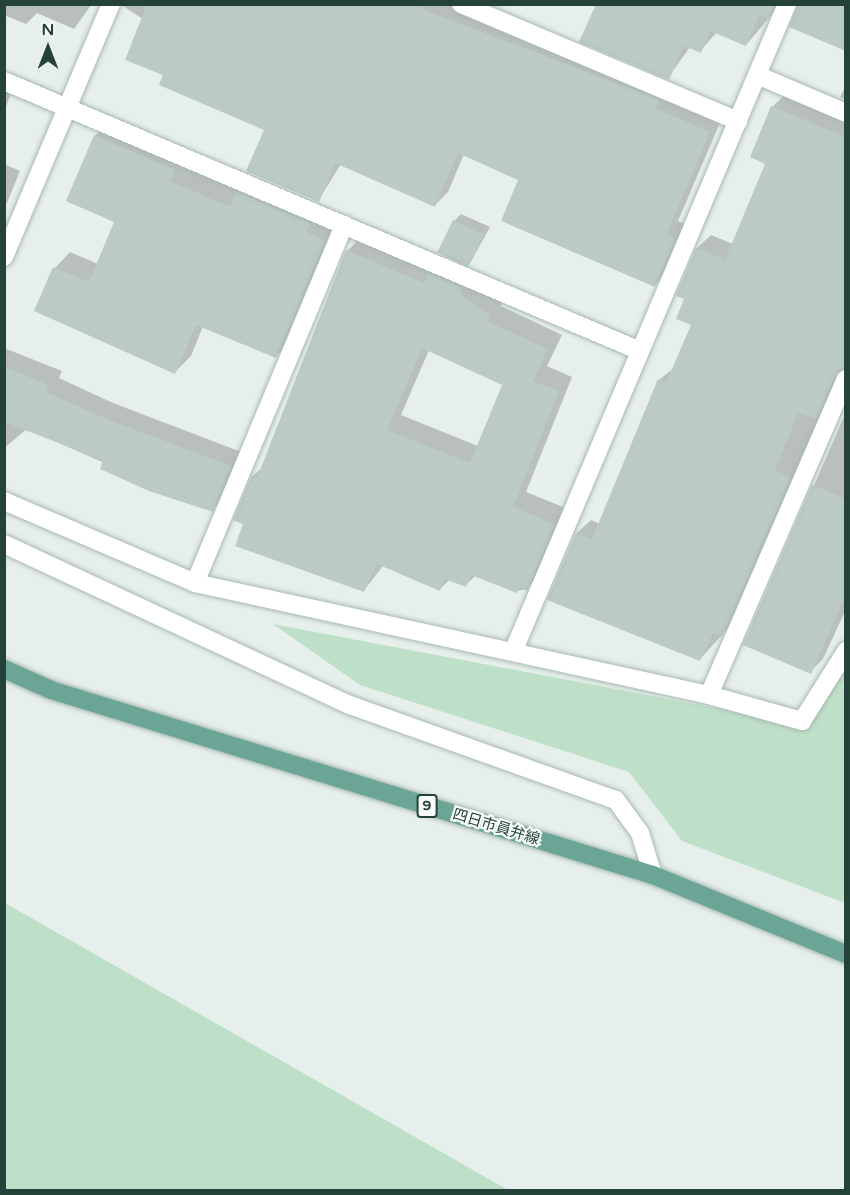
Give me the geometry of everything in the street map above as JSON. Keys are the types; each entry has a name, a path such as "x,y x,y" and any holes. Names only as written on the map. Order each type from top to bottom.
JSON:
{"main road":[{"name":"四日市員弁線","path":"4,669 51,690 653,875 846,954"}],"street":[{"path":"4,257 111,4"},
{"path":"461,4 738,121"},
{"path":"513,652 787,4"},
{"path":"757,75 846,113"},
{"path":"4,81 640,351"},
{"path":"195,583 344,225"},
{"path":"709,695 846,379"},
{"path":"4,501 195,583 709,695 802,721 846,651"},
{"path":"4,544 350,705 616,800 640,833 653,875"}],"green space":[{"path":"273,624 805,725 845,659 845,903 682,841 629,772 360,685"},
{"path":"5,903 508,1190 5,1190"}],"building":[{"path":"147,4 409,4 660,100 656,109 710,132 666,235 675,239 655,287 501,221 518,180 458,153 435,207 335,163 319,202 246,171 264,130 159,85 163,75 125,60"},
{"path":"596,4 775,4 769,19 759,15 746,46 710,31 701,53 684,46 669,80 579,42"},
{"path":"798,4 846,4 846,51 789,27"},
{"path":"771,106 846,137 846,368 836,375 816,419 798,413 775,471 791,477 722,637 713,633 700,661 547,600 576,533 592,539 658,379 666,383 691,325 676,319 684,299 676,296 696,248 725,260 765,164 750,157"},
{"path":"94,135 175,170 170,181 230,207 237,192 310,223 306,232 325,241 276,358 196,325 175,374 34,311 53,267 89,282 114,222 66,201"},
{"path":"453,220 484,235 468,267 437,252"},
{"path":"346,250 424,283 428,273 460,287 462,297 490,314 487,321 548,349 533,381 559,391 513,507 555,524 527,591 519,587 517,593 471,575 466,587 445,579 440,591 377,564 364,592 235,546 243,524 233,520 252,475 257,478","holes":["422,348 502,385 470,463 387,430"]},
{"path":"4,367 49,385 46,392 99,416 231,466 213,512 149,491 100,469 103,460 4,422"},
{"path":"812,485 846,499 846,595 811,674 743,645"}]}
